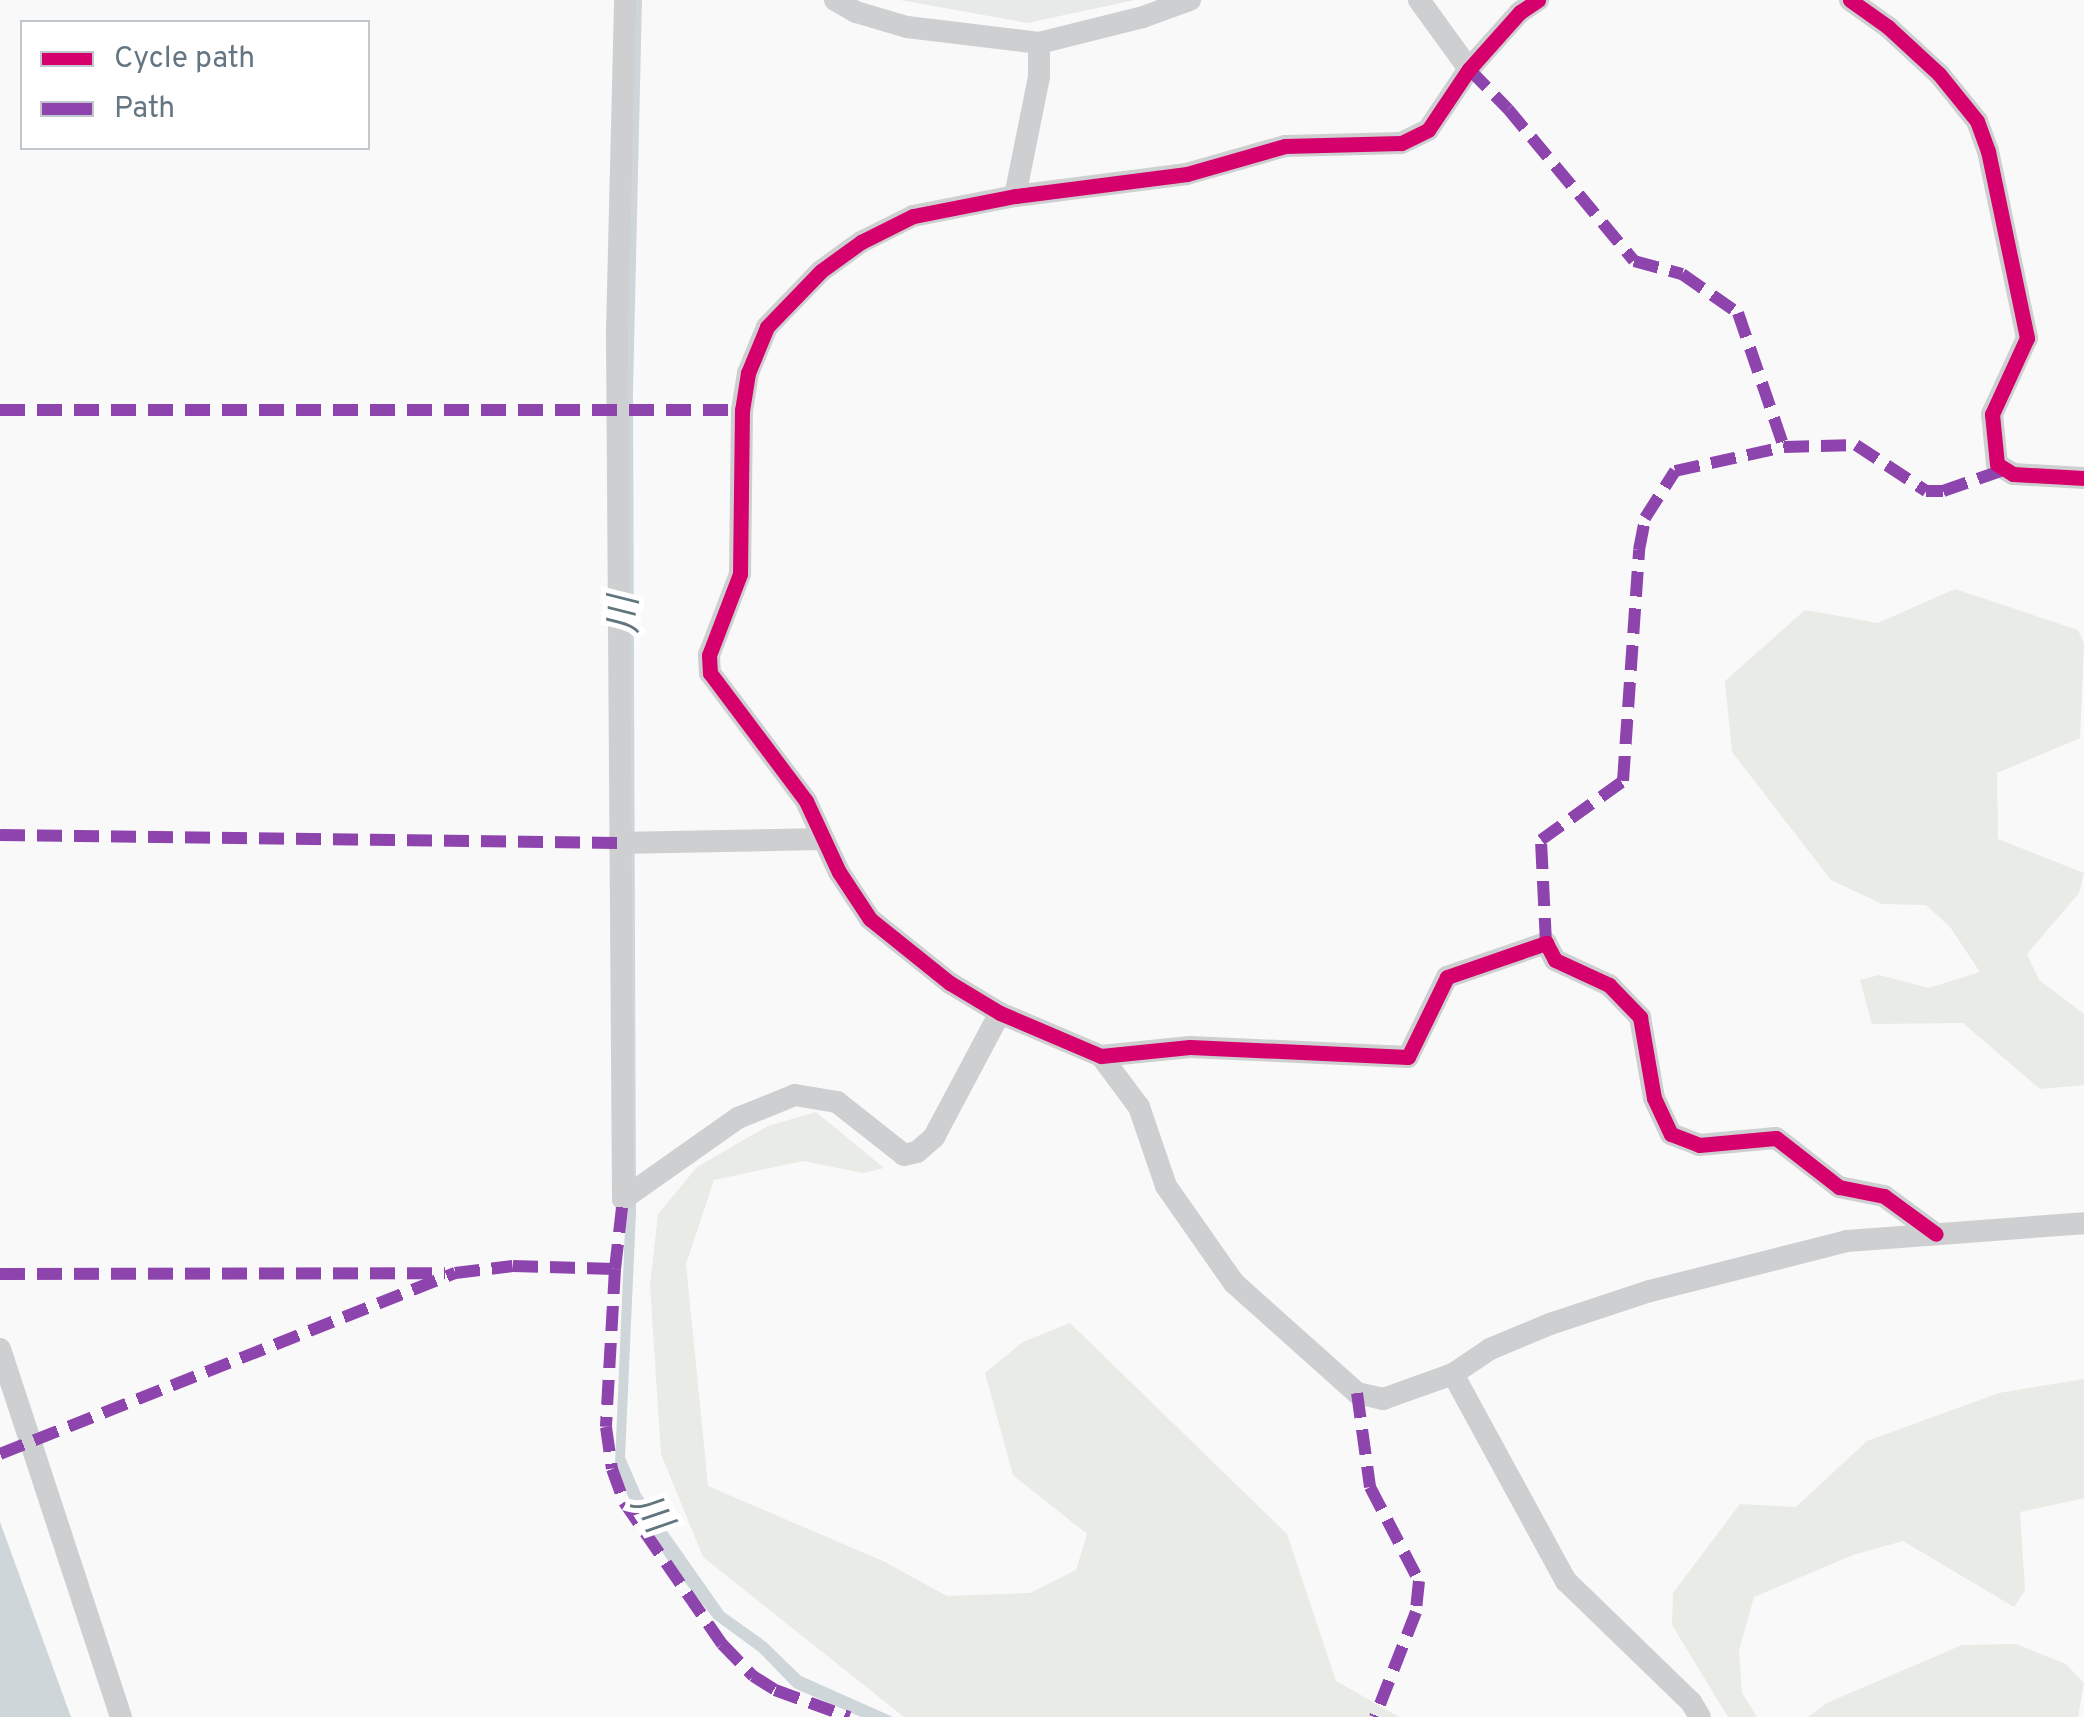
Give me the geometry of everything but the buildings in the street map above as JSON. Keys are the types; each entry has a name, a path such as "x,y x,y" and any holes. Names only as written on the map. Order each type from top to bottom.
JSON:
{"street":[{"path":"625,0 617,331 623,1199 738,1118 795,1095 837,1102 904,1155 916,1152 934,1137 1000,1012"},
{"path":"835,0 856,12 907,27 1039,43 1143,17 1190,0"},
{"path":"1420,0 1469,69"},
{"path":"1538,0 1520,12 1469,69 1428,130 1401,143 1285,146 1188,174 1015,196 913,216 861,242 821,271 768,327 748,373 742,410 740,574 709,656 710,672 806,801 823,839 870,919 950,983 1000,1012 1101,1056 1139,1107 1166,1186 1234,1283 1357,1393 1382,1399 1454,1374 1505,1343 1650,1291 1846,1241 2084,1223"},
{"path":"1850,0 1888,26 1939,74 1977,120 1988,150 2027,338 1992,414 1997,464 2013,474 2084,478"},
{"path":"1015,196 1039,77 1039,43"},
{"path":"618,843 823,839"},
{"path":"1101,1056 1190,1046 1408,1057 1447,977 1546,943 1555,960 1608,985 1640,1017 1654,1098 1671,1134 1699,1145 1776,1138 1839,1186 1884,1196 1936,1234"},
{"path":"0,1348 121,1717"},
{"path":"1454,1374 1566,1580 1691,1702 1700,1717"}],"shaded area":[{"path":"900,0 1135,0 1027,23"},
{"path":"1955,589 2078,630 2084,644 2080,738 1997,773 1998,839 2084,873 2079,893 2027,954 2039,980 2084,1014 2084,1085 2040,1089 1963,1023 1872,1024 1860,980 1879,975 1929,988 1980,972 1950,927 1926,905 1882,904 1831,880 1732,752 1725,681 1805,610 1878,623"},
{"path":"816,1112 884,1168 863,1173 803,1161 714,1180 686,1264 708,1486 883,1561 947,1596 1030,1593 1076,1570 1087,1534 1013,1475 985,1373 1023,1342 1070,1323 1287,1534 1336,1681 1399,1717 904,1717 703,1557 661,1454 650,1285 658,1214 697,1167 768,1126"},
{"path":"2084,1379 2084,1498 2020,1512 2025,1590 2014,1607 1903,1541 1853,1555 1754,1597 1739,1650 1742,1693 1757,1717 1728,1717 1672,1625 1673,1593 1740,1504 1796,1507 1867,1441 1999,1393"},
{"path":"2016,1644 2066,1664 2084,1683 2078,1717 1808,1717 1827,1703 1962,1645"}],"water":[{"name":"川","path":"630,0 642,0 633,390 636,1212 625,1457 641,1494 724,1612 766,1642 801,1676 893,1717 861,1717 794,1688 759,1652 714,1619 668,1561 629,1499 615,1464 626,1205 622,847"},
{"path":"0,1522 71,1717 0,1717"}],"marked path":[{"path":"1469,69 1508,109 1634,261 1682,274 1738,313 1784,447"},
{"path":"0,410 742,410"},
{"path":"1546,943 1541,840 1623,781 1639,550 1645,518 1675,471 1784,447 1856,445 1926,491 1943,491 2006,469"},
{"path":"0,835 618,843"},
{"path":"0,1454 455,1273 513,1266 615,1269 623,1199"},
{"path":"615,1269 606,1427 612,1469 624,1502 722,1644 753,1676 775,1690 849,1717"},
{"path":"0,1274 445,1273"},
{"path":"1357,1393 1370,1487 1419,1581 1416,1612 1375,1717"}],"cycle path":[{"path":"1538,0 1520,12 1469,69 1428,130 1401,143 1285,146 1187,174 1015,196 913,216 861,242 821,271 767,327 748,373 742,410 740,574 709,655 710,673 806,801 839,872 870,919 950,983 1000,1013 1101,1056 1190,1047 1408,1057 1447,977 1546,943 1555,960 1609,985 1640,1017 1654,1098 1671,1134 1699,1145 1776,1138 1839,1187 1884,1196 1936,1234"},
{"path":"1850,0 1888,27 1939,74 1977,121 1988,151 2027,338 1992,414 1997,464 2013,474 2084,478"}]}
